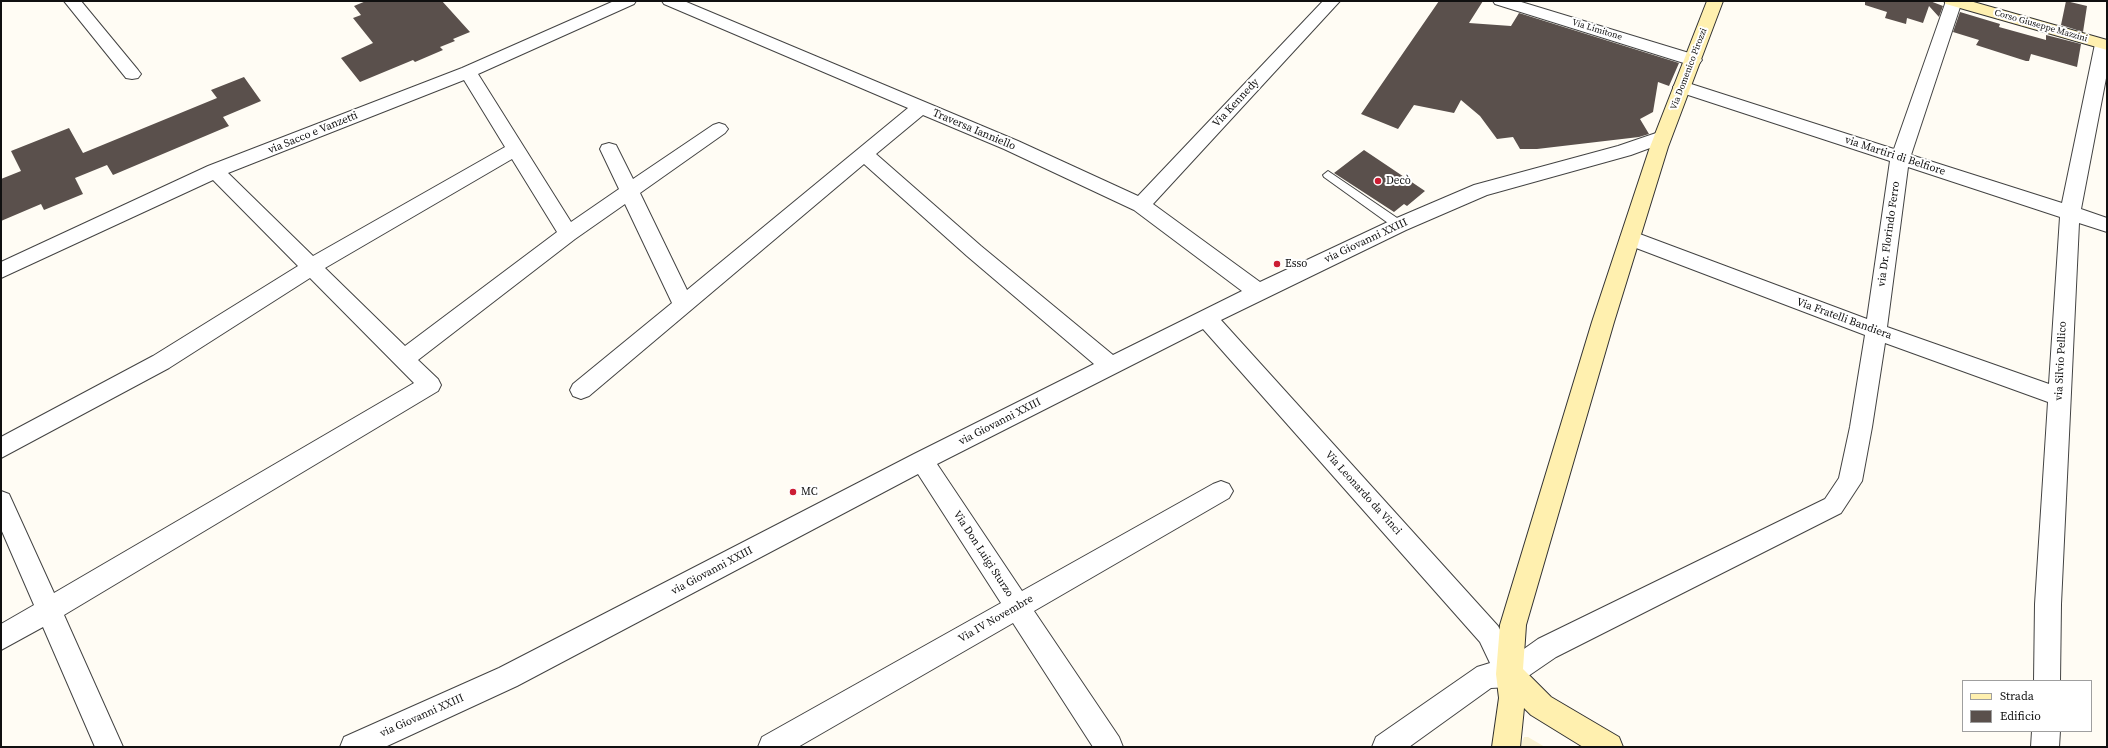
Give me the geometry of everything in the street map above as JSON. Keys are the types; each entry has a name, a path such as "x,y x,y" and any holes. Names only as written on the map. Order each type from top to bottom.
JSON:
{"street":[{"path":"72,1 132,74"},
{"name":"via Sacco e Vanzetti","path":"1,271 215,171 468,72 628,1"},
{"name":"Traversa Ianniello","path":"670,1 1011,145 1141,205 1258,292"},
{"name":"Via Kennedy","path":"1141,205 1332,1"},
{"name":"Via Limitone","path":"1501,1 1522,4 1693,60"},
{"name":"Via Domenico Pirozzi","path":"1506,747 1512,698 1509,674 1513,625 1662,137 1715,1"},
{"name":"Corso Giuseppe Mazzini","path":"1953,1 2106,45"},
{"name":"via Dr. Florindo Ferro","path":"1509,674 1547,648 1834,506 1850,481 1876,331 1900,158 1953,1"},
{"name":"via Silvio Pellico","path":"2047,680 2048,604 2070,213 2106,45"},
{"path":"468,72 568,234"},
{"name":"via Martiri di Belfiore","path":"1682,87 2107,225"},
{"path":"580,390 921,107"},
{"path":"404,359 568,234 718,129"},
{"name":"via Giovanni XXIII","path":"354,747 508,677 922,461 1207,319 1258,292 1399,225 1481,190 1624,151 1662,137"},
{"path":"609,148 683,304"},
{"path":"1,448 160,362 311,267 515,149"},
{"path":"864,154 974,251 1112,366"},
{"path":"1,638 48,608 430,385 215,171"},
{"name":"Via Fratelli Bandiera","path":"1630,238 1876,331 2059,397"},
{"name":"Via Leonardo da Vinci","path":"1207,319 1489,634 1509,674"},
{"name":"Via Don Luigi Sturzo","path":"922,461 1109,747"},
{"name":"Via IV Novembre","path":"772,747 1221,491"},
{"path":"1,501 109,747"},
{"path":"1386,747 1486,676 1509,674 1541,706 1609,747"},
{"path":"2045,747 2046,732"}],"lane":[{"path":"1328,175 1399,225"}],"shaded area":[{"path":"1524,737 1528,737 1545,747 1520,747"}],"building":[{"path":"366,1 442,1 470,32 453,39 455,41 440,47 443,50 415,62 413,60 360,82 341,58 373,43 353,18 361,15 354,6"},
{"path":"1439,1 1483,1 1469,23 1511,26 1519,13 1679,63 1669,86 1658,82 1653,112 1640,119 1649,134 1639,137 1537,149 1520,149 1513,137 1497,139 1480,116 1461,100 1454,113 1414,105 1398,129 1361,114"},
{"path":"1865,1 1930,1 1943,6 1939,17 1929,6 1923,23 1907,18 1906,24 1885,18 1887,12 1865,5"},
{"path":"2066,1 2087,6 2083,32 2061,25"},
{"path":"1960,12 2000,24 1999,27 2046,40 2046,35 2081,44 2077,67 2031,54 2029,61 2026,61 1976,45 1979,40 1953,32"},
{"path":"244,77 261,101 223,117 229,126 113,175 107,165 75,178 83,194 44,210 41,204 1,221 1,179 21,171 11,151 69,128 83,153 217,98 211,90"},
{"name":"Decò","path":"1364,150 1425,191 1407,206 1404,204 1394,212 1334,173"}],"place":[{"name":"Decò","path":"1378,181"},
{"name":"Esso","path":"1277,264"},
{"name":"MC","path":"793,492"}]}
